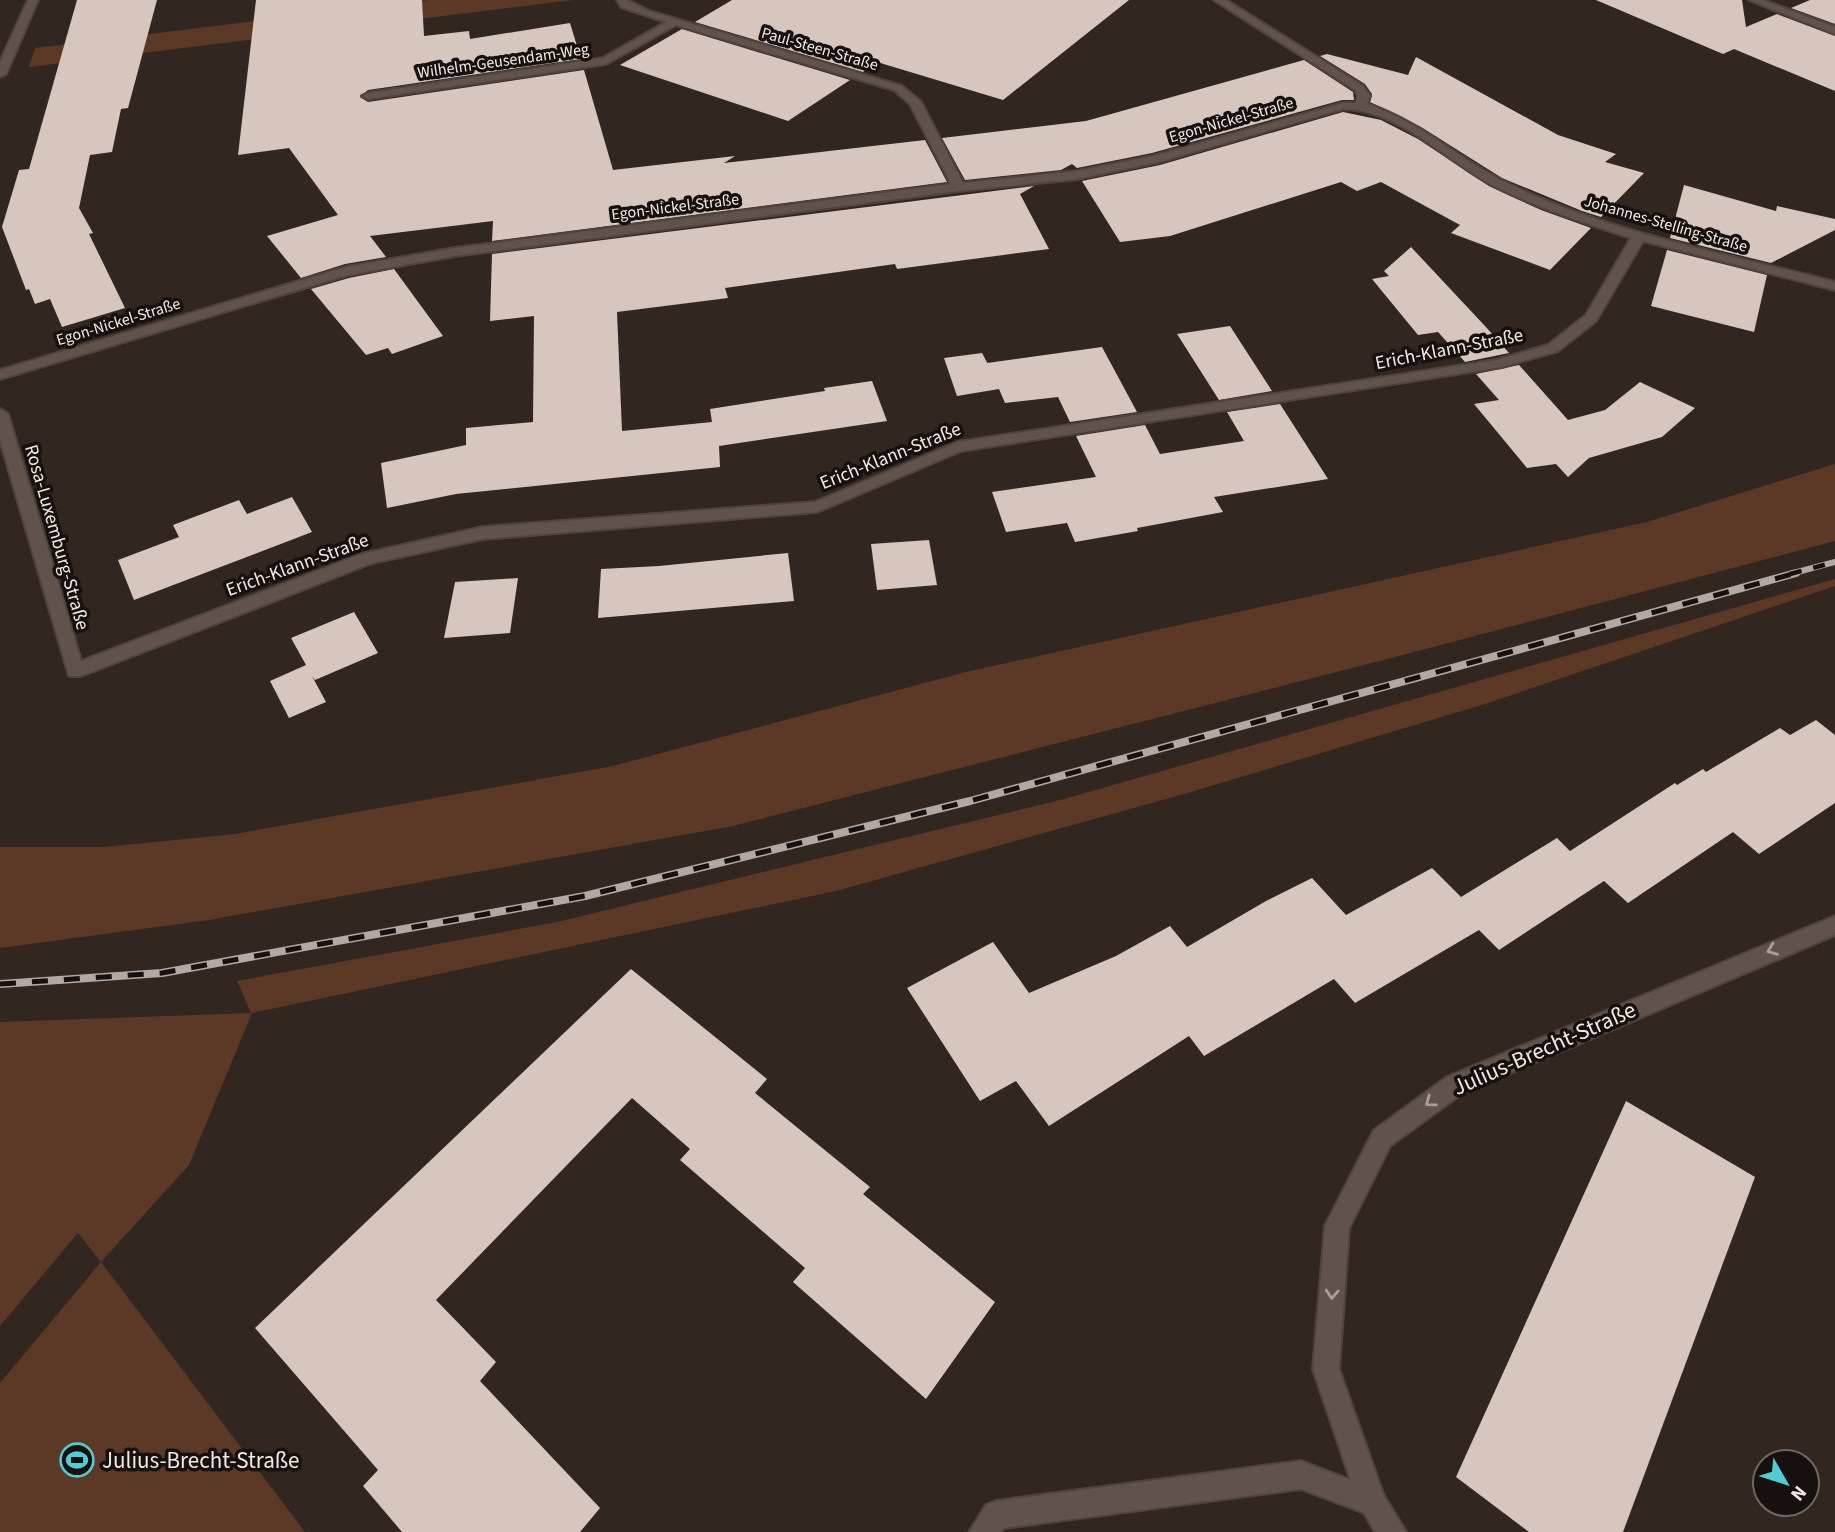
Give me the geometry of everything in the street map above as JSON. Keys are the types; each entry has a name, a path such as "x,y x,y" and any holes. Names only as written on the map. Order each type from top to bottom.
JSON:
{"street":[{"path":"0,74 33,0"},
{"name":"Paul-Steen-Straße","path":"622,0 634,9 674,22 898,88 915,102 959,187"},
{"path":"1219,0 1359,88 1364,96 1361,106"},
{"path":"1754,0 1835,31"},
{"name":"Wilhelm-Geusendam-Weg","path":"368,96 606,61 674,22"},
{"name":"Egon-Nickel-Straße","path":"0,375 346,271 455,252 1117,168 1326,110 1361,106"},
{"name":"Johannes-Stelling-Straße","path":"1361,106 1389,115 1496,182 1541,202 1639,236 1835,286"},
{"name":"Erich-Klann-Straße","path":"75,671 381,555 483,533 817,507 958,447 1497,364 1553,348 1591,318 1639,236"},
{"name":"Rosa-Luxemburg-Straße","path":"0,414 75,671"},
{"name":"Julius-Brecht-Straße","path":"1392,1532 1372,1502 1326,1369 1337,1226 1382,1138 1455,1084 1835,925"},
{"path":"983,1532 996,1515 1301,1475 1372,1502"}],"shaded area":[{"path":"429,0 573,0 29,67 35,48"},
{"path":"1835,464 1835,541 1395,657 733,826 209,920 0,948 0,847 104,847 235,834 613,766 966,672 1647,522"},
{"path":"1835,579 1835,586 1485,704 1184,794 836,891 252,1013 189,1165 101,1262 78,1233 0,1326 0,1022 251,1013 237,981 557,922 1064,799"},
{"path":"101,1262 305,1532 0,1532 0,1383"}],"building":[{"path":"77,0 157,0 128,108 121,109 112,152 90,155 79,208 93,233 89,234 125,308 62,327 50,299 35,304 29,289 26,290 2,227 19,170 29,169"},
{"path":"256,0 422,0 424,36 469,31 470,39 570,23 581,59 368,90 360,97 368,102 584,70 613,170 735,156 724,163 925,140 947,182 492,241 493,221 370,236 386,257 345,264 301,278 267,236 338,215 289,148 238,155"},
{"path":"732,0 1129,0 1003,100 877,62 863,72 695,22"},
{"path":"1596,0 1742,0 1746,27 1777,14 1835,36 1835,91 1734,49 1723,54"},
{"path":"1810,0 1835,0 1835,24 1791,8"},
{"path":"682,29 850,80 788,121 620,65"},
{"path":"1327,54 1408,75 1416,57 1558,135 1616,154 1605,162 1644,173 1601,217 1582,211 1502,178 1421,127 1370,102 1372,94 1365,84 1320,56"},
{"path":"1304,60 1353,92 1354,100 1342,100 1152,153 1077,168 1072,164 1061,170 965,180 942,138 1086,121"},
{"path":"1343,112 1381,120 1418,139 1489,186 1541,210 1591,228 1550,270 1451,233 1460,225 1381,182 1357,191 1341,182 1170,236 1120,242 1082,181 1160,165"},
{"path":"1684,185 1776,211 1777,206 1835,219 1835,230 1771,263 1670,238"},
{"path":"1034,186 1020,194 1049,249 897,269 895,264 725,288 728,298 617,312 622,431 712,422 710,409 872,381 887,421 719,446 720,467 456,494 387,508 381,463 466,445 466,428 533,422 534,316 490,321 492,254"},
{"path":"1411,247 1509,353 1465,362 1438,332 1418,335 1372,279 1389,276 1384,271"},
{"path":"1667,250 1767,275 1754,332 1651,306"},
{"path":"394,269 443,336 392,354 388,348 366,355 311,289"},
{"path":"1230,326 1272,391 1219,400 1177,334"},
{"path":"1102,347 1137,412 1070,422 1058,397 1005,403 999,389 957,396 944,358 982,353 987,363"},
{"path":"1519,365 1568,420 1605,410 1640,382 1695,408 1662,437 1589,458 1568,477 1556,464 1527,468 1474,404 1499,400 1476,374"},
{"path":"1280,404 1328,479 1214,497 1223,512 1075,542 1067,523 1006,532 992,492 1096,477 1076,436 1145,425 1160,454 1244,441 1227,412"},
{"path":"292,497 312,532 134,600 118,560 179,537 173,525 239,500 247,514"},
{"path":"929,540 937,585 877,590 871,544"},
{"path":"788,553 794,601 598,618 601,569"},
{"path":"518,578 510,633 444,638 455,582"},
{"path":"354,612 378,653 315,680 312,676 326,702 289,718 270,681 306,665 291,638"},
{"path":"1816,720 1835,735 1835,803 1759,854 1733,832 1628,903 1604,881 1499,950 1479,930 1355,1003 1334,979 1204,1056 1189,1036 1049,1126 1016,1081 980,1101 907,988 993,942 1029,993 1116,956 1170,926 1187,947 1312,878 1346,915 1432,868 1461,897 1557,838 1570,851 1675,783 1677,785 1703,769 1706,772 1780,728 1790,735"},
{"path":"631,969 767,1079 755,1093 870,1187 863,1194 995,1302 926,1399 793,1282 805,1268 680,1160 690,1149 632,1098 436,1300 496,1362 480,1381 600,1508 580,1532 402,1532 363,1486 378,1470 255,1328"},
{"path":"1626,1101 1755,1177 1623,1532 1529,1532 1456,1477"}],"railway":[{"path":"1790,574 1835,562"},
{"path":"0,984 162,973 585,896 970,801 1796,573"}],"place":[{"name":"Julius-Brecht-Straße","path":"77,1460"}]}
